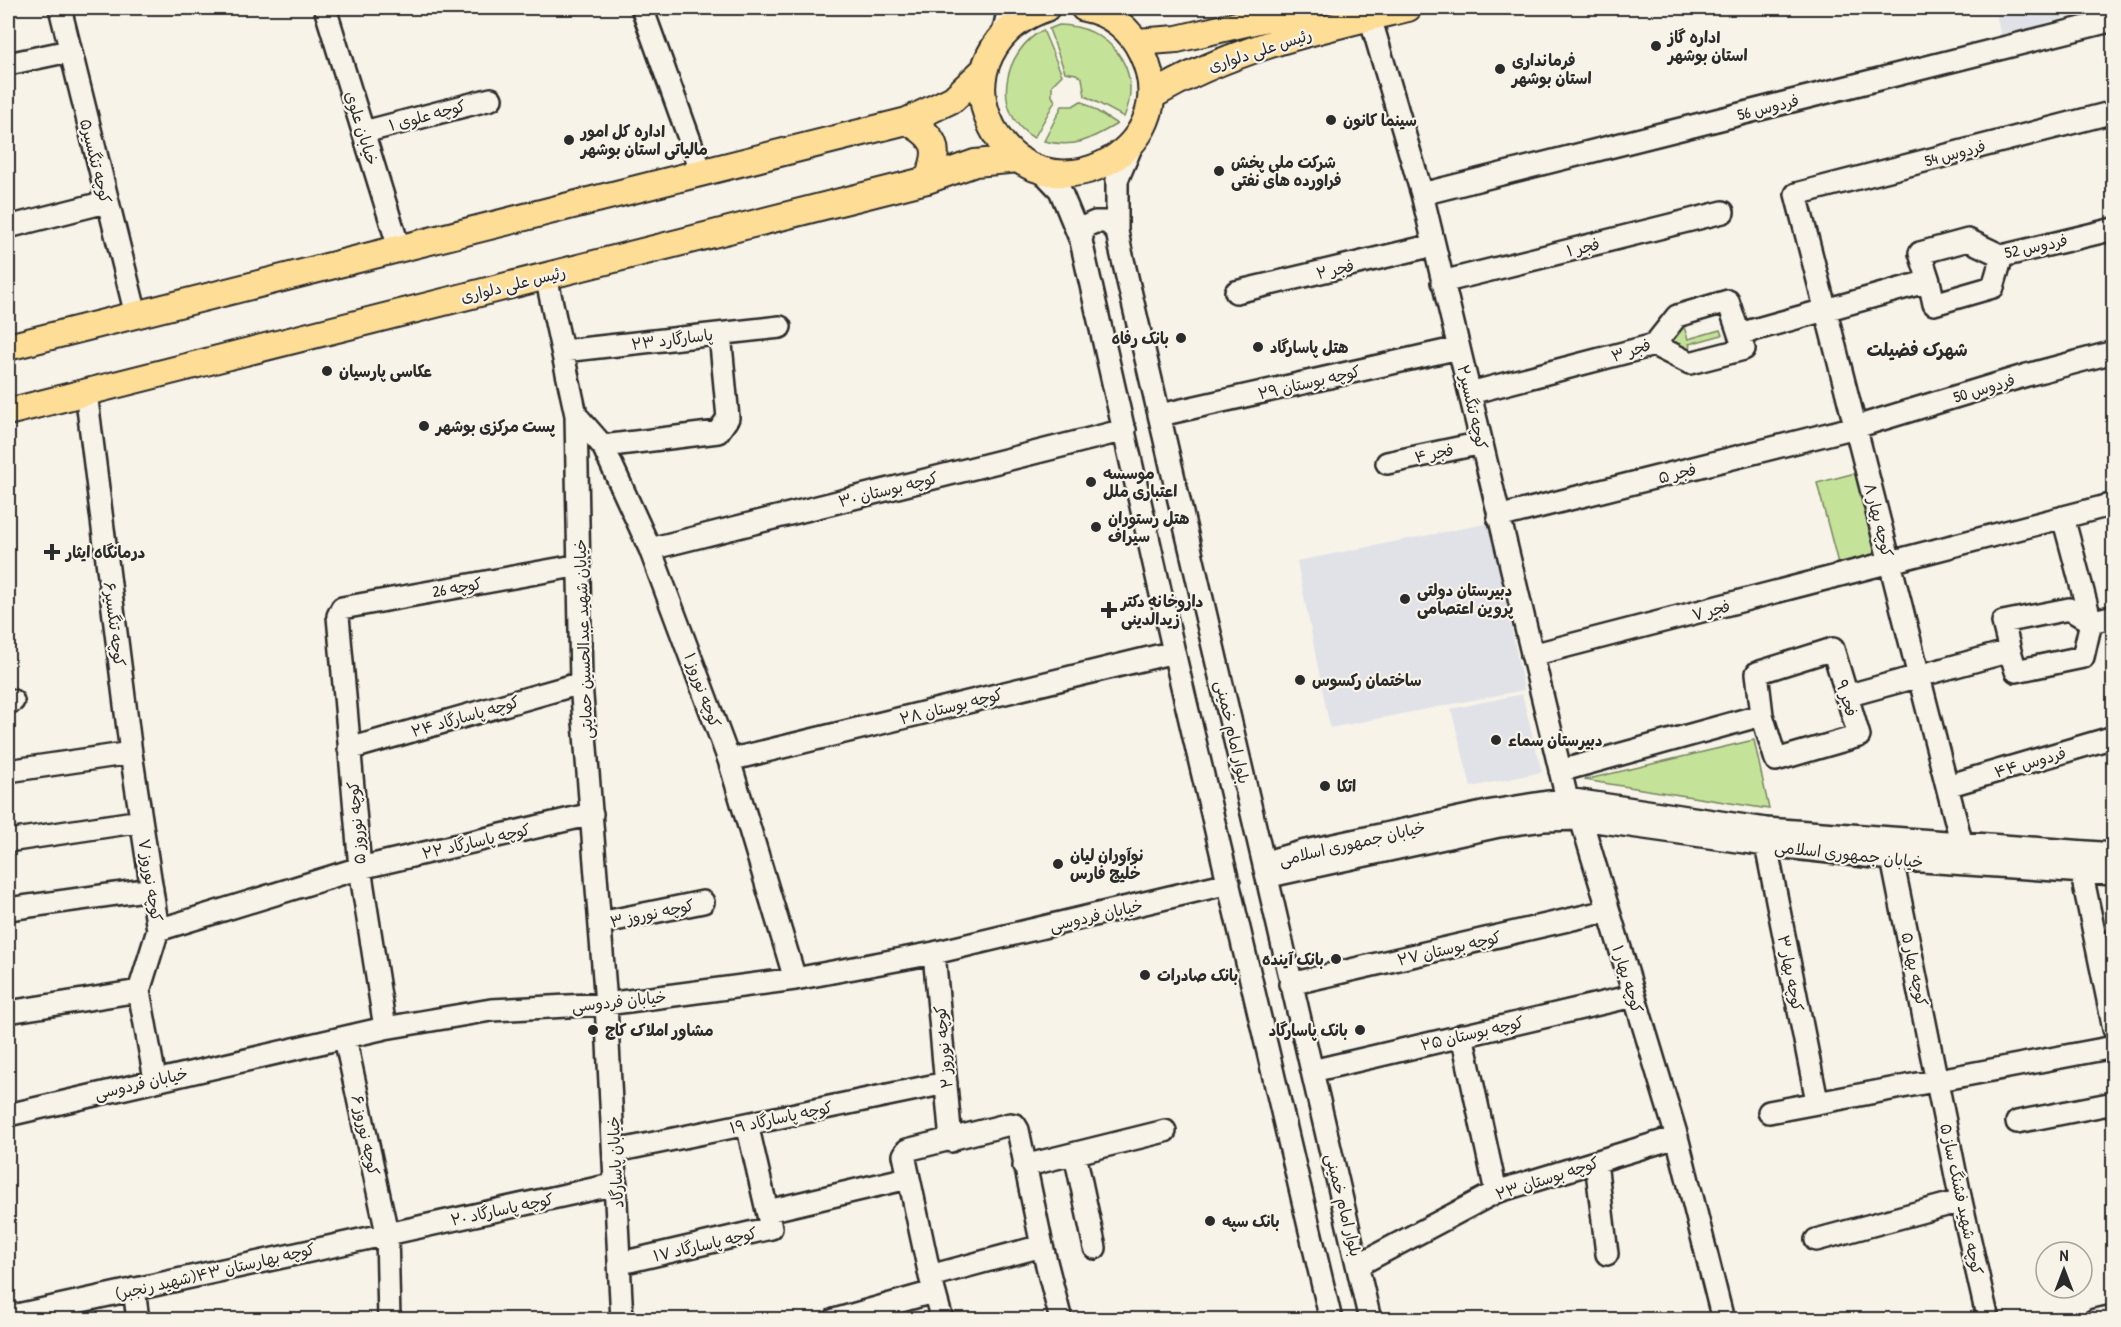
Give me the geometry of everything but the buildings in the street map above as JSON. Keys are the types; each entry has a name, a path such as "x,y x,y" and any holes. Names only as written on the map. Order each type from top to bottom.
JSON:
{"main road":[{"path":"1030,165 998,140 986,115 982,87 984,70 990,54 1003,34 1022,18 1046,8"},
{"path":"1084,8 1095,9 1117,21 1137,42 1149,68 1152,96 1145,124 1132,145"},
{"name":"رئیس علی دلواری","path":"1137,42 1177,39 1310,8"},
{"name":"رئیس علی دلواری","path":"1152,96 1185,76 1226,59 1408,8"},
{"path":"1222,30 1213,44 1219,57 1226,59"},
{"path":"8,347 907,122 953,99 984,70"},
{"path":"907,122 927,132 935,147 935,164 927,180"},
{"name":"رئیس علی دلواری","path":"8,412 927,180 975,163 1030,165 1065,174 1090,171 1113,161 1132,145"}],"street":[{"name":"کوچه تنگسیر۵","path":"60,8 106,202 136,315"},
{"name":"خیابان علوی","path":"324,8 399,248"},
{"path":"642,8 702,174"},
{"path":"1003,34 1009,8"},
{"name":"کوچه تنگسیر۲","path":"1370,17 1422,194 1567,799"},
{"name":"فردوس 56","path":"1422,194 2114,20"},
{"path":"8,64 69,51"},
{"name":"کوچه علوی ۱","path":"364,132 490,99"},
{"name":"فردوس 54","path":"1796,194 2114,112"},
{"name":"بلوار امام خمینی","path":"1132,145 1117,180 1117,231 1290,984 1371,1320"},
{"path":"1030,165 1060,190 1082,241 1174,652 1331,1320"},
{"name":"کوچه بهار ۸","path":"1796,194 1962,845"},
{"path":"8,226 106,202"},
{"name":"فجر ۱","path":"1443,282 1723,212"},
{"path":"1082,241 1084,227 1095,222 1107,222 1117,231"},
{"name":"فردوس 52","path":"1929,281 1920,253 1968,240 2002,256 2114,229"},
{"name":"فجر ۲","path":"1236,292 1434,245"},
{"path":"1654,345 1690,363 1744,349 1739,334 1825,308 1929,281 1934,304 1993,287 2002,256"},
{"name":"خیابان شهید عبدالحسین حمایتی","path":"546,276 576,415 581,683 606,1004"},
{"name":"فجر ۳","path":"1470,393 1654,345 1677,316 1728,301 1739,334"},
{"name":"پاسارگارد ۲۳","path":"563,351 780,327"},
{"path":"603,446 718,432 728,418 720,334"},
{"name":"کوچه بوستان ۲۹","path":"1160,415 1459,348"},
{"name":"فردوس 50","path":"1856,427 2027,375 2114,352"},
{"name":"کوچه تنگسیر۶","path":"86,392 141,820"},
{"name":"کوچه نوروز ۱","path":"576,415 603,446 650,549 729,760 795,979"},
{"name":"فجر ۵","path":"1498,517 1856,427"},
{"name":"کوچه بوستان ۳۰","path":"650,549 1125,430"},
{"name":"فجر ۴","path":"1387,463 1482,443"},
{"name":"فجر ۷","path":"1532,655 2114,504"},
{"path":"2063,517 2091,622 2083,657 2016,671 2003,622 2069,609 2091,622 2114,616"},
{"name":"کوچه 26","path":"338,616 342,608 580,565"},
{"name":"کوچه نوروز ۵","path":"338,616 360,868 385,1028"},
{"name":"فجر ۹","path":"1833,649 1859,736 1776,760 1762,715 1757,673 1833,649"},
{"path":"1846,696 2010,651"},
{"name":"کوچه بوستان ۲۸","path":"729,760 1174,652"},
{"name":"کوچه پاسارگاد ۲۴","path":"349,748 581,683"},
{"path":"1560,771 1762,715"},
{"name":"فردوس ۴۴","path":"1947,786 2114,737"},
{"path":"8,771 131,753"},
{"name":"خیابان جمهوری اسلامی","path":"1303,860 1492,811 1567,799 1766,829 1962,845 2079,862 2114,874"},
{"name":"کوچه پاسارگاد ۲۲","path":"158,930 360,868 592,814"},
{"name":"خیابان جمهوری اسلامی","path":"1265,868 1276,859 1303,860 1499,826 1543,820 1581,819 1766,845 1892,859 2079,862 2114,854"},
{"name":"کوچه بهار ۱","path":"1581,819 1607,912 1677,1137 1723,1320"},
{"path":"8,840 141,820"},
{"name":"کوچه نوروز ۷","path":"141,820 158,930 139,991 156,1079"},
{"name":"کوچه بهار ۳","path":"1766,845 1817,1101"},
{"name":"کوچه بهار ۵","path":"1892,859 1937,1078"},
{"path":"2079,862 2114,1029"},
{"name":"خیابان فردوسی","path":"8,1115 385,1028 490,1010 606,1004 795,979 934,953 1229,884"},
{"path":"8,909 152,890"},
{"name":"کوچه نوروز ۳","path":"600,923 703,902"},
{"name":"کوچه بوستان ۲۷","path":"1290,984 1607,912"},
{"name":"کوچه نوروز ۲","path":"934,953 951,1140"},
{"path":"8,1012 139,991"},
{"name":"کوچه بوستان ۲۵","path":"1312,1071 1633,996"},
{"name":"خیابان پاسارگاد","path":"606,1004 616,1151 622,1320"},
{"path":"1462,1035 1496,1192"},
{"name":"کوچه نوروز ۶","path":"345,1038 387,1233 388,1320"},
{"path":"1769,1112 1937,1078 2114,1047"},
{"name":"کوچه شهید فشنگ ساز ۵","path":"1937,1078 1961,1201 1988,1320"},
{"name":"کوچه پاسارگاد ۱۹","path":"616,1151 946,1083"},
{"path":"2017,1122 2114,1103"},
{"path":"747,1124 768,1211 908,1178"},
{"path":"942,1320 932,1285 904,1155 907,1150 1015,1125 1061,1320"},
{"path":"1024,1166 1165,1131"},
{"name":"کوچه بوستان ۲۳","path":"1358,1265 1496,1192 1677,1137"},
{"path":"1075,1154 1095,1248"},
{"path":"1596,1162 1607,1254"},
{"name":"کوچه پاسارگاد ۲۰","path":"387,1233 616,1184"},
{"path":"1816,1240 1961,1201"},
{"name":"کوچه پاسارگاد ۱۷","path":"621,1263 769,1230 772,1226 768,1211"},
{"name":"کوچه بهارستان ۴۳(شهید رنجبر)","path":"8,1317 387,1233"},
{"path":"834,1320 1042,1246"},
{"path":"134,1289 138,1320"},
{"path":"2095,1320 2114,1316"}],"shaded area":[{"path":"1995,8 2096,8 2001,37"},
{"name":"دبیرستان دولتی پروین اعتصامی","path":"1490,523 1524,690 1330,728 1297,561"},
{"name":"دبیرستان سماء","path":"1522,694 1542,772 1471,787 1451,709"}],"green space":[{"path":"1059,25 1077,27 1093,33 1107,41 1118,53 1126,67 1130,82 1129,99 1124,117 1085,96 1082,78 1065,72 1049,29"},
{"path":"1043,30 1062,75 1052,85 1052,96 1055,101 1034,138 1020,127 1011,114 1007,98 1007,82 1011,67 1019,52 1029,40"},
{"path":"1081,101 1117,124 1099,134 1074,143 1044,141 1062,106 1073,106"},
{"path":"1683,324 1688,339 1720,330 1722,335 1689,344 1693,356 1670,343 1672,331"},
{"path":"1863,471 1886,558 1840,571 1817,483"},
{"path":"1754,740 1769,809 1584,780"}],"place":[{"name":"اداره گاز استان بوشهر","path":"1656,46"},
{"name":"فرمانداری استان بوشهر","path":"1500,69"},
{"name":"سینما کانون","path":"1331,120"},
{"name":"اداره کل امور مالیاتی استان بوشهر","path":"569,140"},
{"name":"شرکت ملی پخش فراورده های نفتی","path":"1219,171"},
{"name":"بانک رفاه","path":"1181,338"},
{"name":"هتل پاسارگاد","path":"1258,347"},
{"name":"عکاسی پارسیان","path":"327,371"},
{"name":"پست مرکزی بوشهر","path":"424,426"},
{"name":"موسسه اعتباری ملل","path":"1091,482"},
{"name":"هتل رستوران سیراف","path":"1096,527"},
{"name":"درمانگاه ایثار","path":"52,552"},
{"name":"دبیرستان دولتی پروین اعتصامی","path":"1405,599"},
{"name":"داروخانه دکتر زیدالدینی","path":"1109,610"},
{"name":"ساختمان رکسوس","path":"1300,680"},
{"name":"دبیرستان سماء","path":"1496,740"},
{"name":"اتکا","path":"1325,786"},
{"name":"نوآوران لیان خلیج فارس","path":"1058,864"},
{"name":"بانک آینده","path":"1336,959"},
{"name":"بانک صادرات","path":"1145,975"},
{"name":"مشاور املاک کاج","path":"593,1030"},
{"name":"بانک پاسارگاد","path":"1360,1030"},
{"name":"بانک سپه","path":"1210,1221"}],"district":[{"name":"شهرک فضیلت","path":"1917,350"}]}
